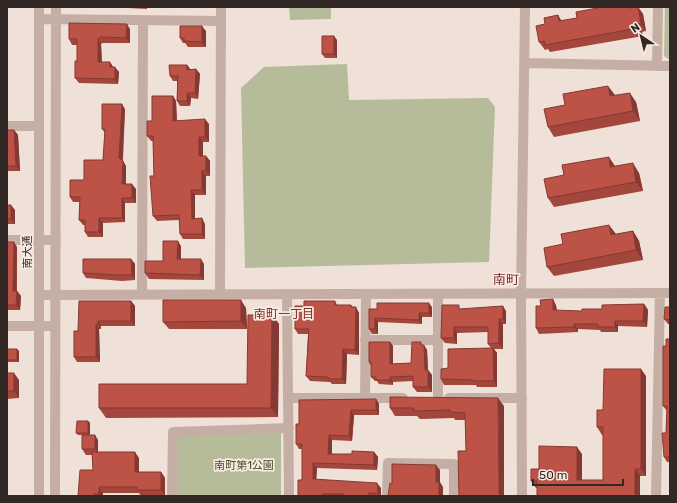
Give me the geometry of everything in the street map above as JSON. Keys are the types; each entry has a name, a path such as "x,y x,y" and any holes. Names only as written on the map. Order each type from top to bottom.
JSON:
{"street":[{"name":"南大通","path":"39,7 39,496"},
{"path":"55,496 56,7"},
{"path":"220,294 221,7"},
{"path":"522,496 521,295 525,7"},
{"path":"657,66 658,7"},
{"path":"39,19 221,21"},
{"path":"142,294 143,21"},
{"path":"525,63 670,66"},
{"path":"7,126 39,126"},
{"path":"7,240 56,240"},
{"path":"39,295 521,295 665,293 656,496"},
{"path":"287,295 289,496"},
{"path":"365,398 366,295"},
{"path":"438,295 438,340 434,398 522,398"},
{"path":"7,326 55,326"},
{"path":"365,340 438,340"},
{"path":"289,398 416,398"},
{"path":"172,496 173,432 289,428"},
{"path":"387,496 388,463 454,464 454,496"}],"green space":[{"path":"289,7 331,7 331,19 290,20"},
{"path":"665,7 670,7 670,60 664,56"},
{"path":"347,64 349,100 488,98 495,107 489,262 245,268 241,88 264,67"},
{"name":"南町第1公園","path":"281,433 281,496 177,496 177,435"}],"building":[{"path":"603,7 638,7 641,24 637,24 638,28 545,45 544,41 539,42 536,26 545,24 544,18 558,15 559,21 577,18 576,12"},
{"path":"69,23 127,24 126,38 100,37 98,39 98,62 110,62 110,67 115,67 115,79 75,78 77,39 69,39"},
{"path":"180,26 202,26 202,42 184,41 184,38 180,38"},
{"path":"322,36 334,36 334,54 322,54"},
{"path":"169,65 187,65 187,70 196,69 195,93 187,93 187,101 177,101 178,76 170,76"},
{"path":"608,86 610,96 630,93 633,111 548,127 544,109 565,105 563,94"},
{"path":"152,96 173,96 173,121 205,119 205,137 199,137 199,156 206,156 206,170 202,171 202,190 191,190 192,219 202,218 202,234 180,234 179,215 153,216 150,176 154,176 153,136 147,136 147,121 152,121"},
{"path":"102,104 122,104 119,158 123,161 122,184 132,184 132,198 122,198 122,218 99,218 99,232 85,232 85,220 79,220 80,197 70,197 70,180 84,180 84,160 103,160 105,129 102,129"},
{"path":"7,130 14,130 16,166 7,166"},
{"path":"609,157 610,167 633,163 636,182 548,198 544,179 564,175 562,165"},
{"path":"7,205 11,205 11,219 7,219"},
{"path":"609,225 611,235 633,231 636,250 547,267 544,248 563,244 561,234"},
{"path":"163,241 178,241 177,259 201,259 200,275 145,273 145,261 163,261"},
{"path":"7,242 14,242 13,291 17,291 16,305 7,305"},
{"path":"83,259 131,259 132,275 83,273"},
{"path":"553,299 553,310 582,311 582,309 602,309 602,305 644,304 643,321 615,321 615,327 598,327 598,324 574,324 574,327 536,328 536,306 541,306 540,300"},
{"path":"163,300 241,300 241,321 163,322"},
{"path":"79,301 131,301 131,321 98,321 98,324 96,324 96,357 74,357 74,331 78,331"},
{"path":"304,301 335,301 335,305 351,305 351,307 356,307 355,350 343,349 342,379 306,376 309,329 295,329 295,306 304,306"},
{"path":"377,303 429,303 429,313 419,313 419,320 375,318 375,329 369,329 369,309 377,309"},
{"path":"442,305 459,305 459,309 503,306 503,319 499,319 499,343 488,344 488,327 454,327 454,338 441,338"},
{"path":"665,307 670,307 670,320 664,319"},
{"path":"248,315 272,315 271,408 99,408 99,384 247,384"},
{"path":"666,339 670,339 670,457 664,457 662,433 666,433 667,406 663,406 663,346 666,346"},
{"path":"369,342 390,342 390,364 411,363 412,342 421,342 421,345 424,345 425,370 428,370 428,387 413,387 413,376 390,377 390,380 376,380 376,377 371,377"},
{"path":"493,348 494,381 441,379 441,369 448,368 448,349"},
{"path":"7,349 17,349 17,360 7,360"},
{"path":"604,369 641,369 641,469 635,469 635,496 537,496 537,481 531,481 531,469 539,469 539,446 577,447 577,480 603,480 603,427 597,427 597,410 603,410"},
{"path":"7,373 14,373 14,391 7,391"},
{"path":"390,397 498,398 499,496 459,496 458,451 466,451 465,413 450,412 450,410 414,411 414,408 390,408"},
{"path":"376,399 376,410 351,410 349,436 329,435 328,454 352,454 352,451 374,452 374,465 313,463 313,479 377,483 378,493 369,493 369,496 322,494 322,496 298,496 298,480 302,480 302,444 296,444 296,424 299,424 299,400"},
{"path":"77,421 88,421 88,433 76,433"},
{"path":"82,435 95,435 95,449 82,449"},
{"path":"92,452 135,452 135,472 161,472 161,490 137,490 137,487 99,487 99,494 94,494 94,496 78,496 80,470 93,470"},
{"path":"392,464 436,465 436,482 439,482 439,496 388,496 390,483 392,484"}],"district":[{"name":"南町","path":"506,279"},
{"name":"南町一丁目","path":"284,314"}]}
